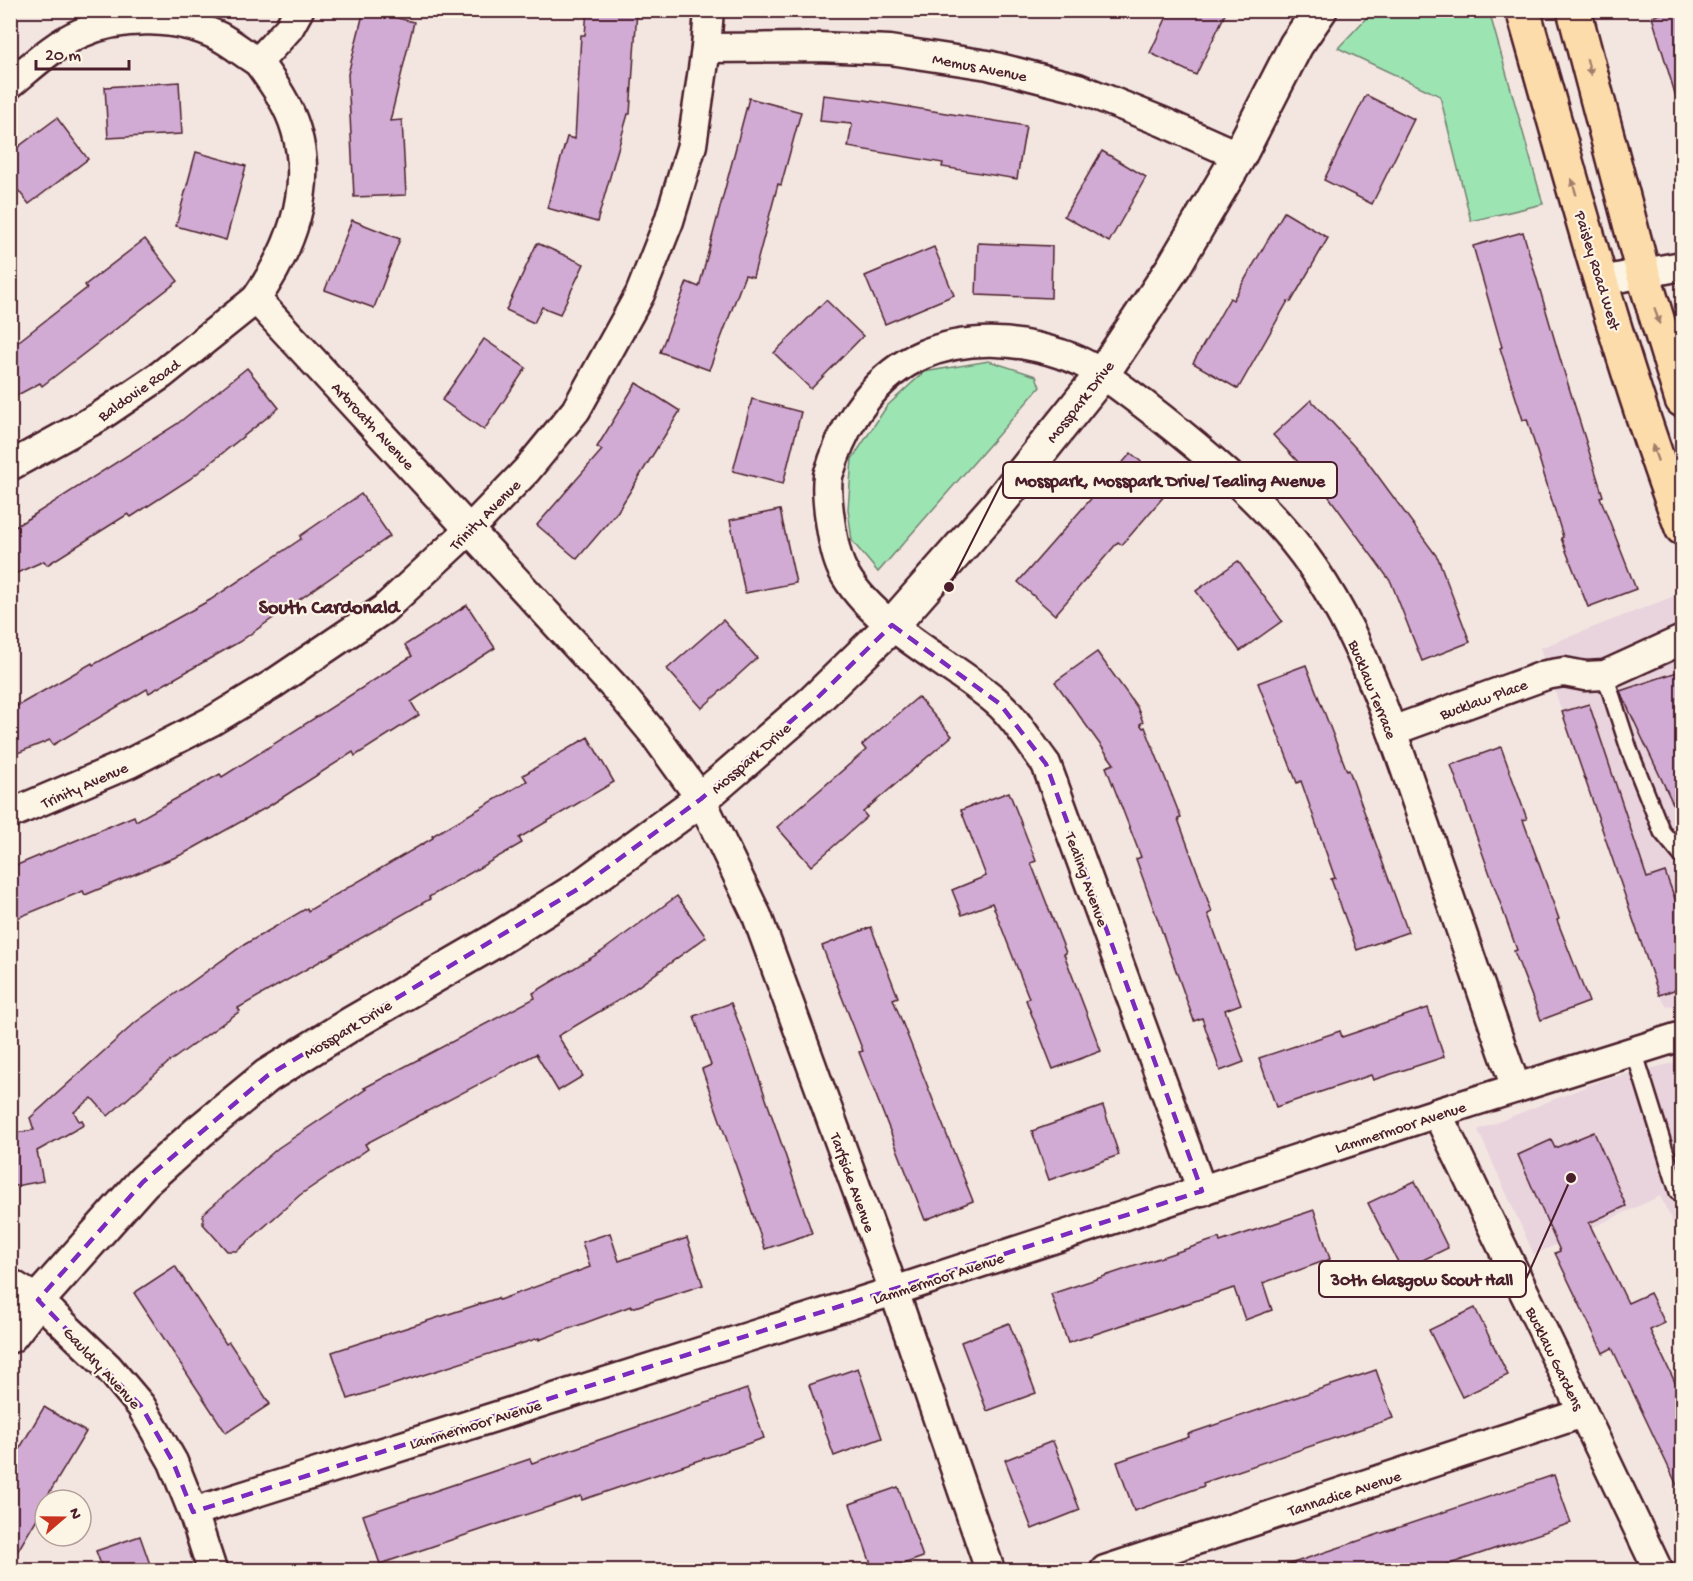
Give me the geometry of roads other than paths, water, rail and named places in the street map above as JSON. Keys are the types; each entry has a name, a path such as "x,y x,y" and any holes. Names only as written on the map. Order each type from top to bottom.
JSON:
{"main road":[{"name":"Paisley Road West","path":"1522,10 1655,456 1683,528"},
{"path":"1574,10 1643,273 1683,400"}],"street":[{"path":"258,62 289,28 299,10"},
{"name":"Trinity Avenue","path":"10,814 130,764 212,721 273,684 384,609 471,529 526,471 576,410 640,294 669,221 692,145 709,10"},
{"name":"Mosspark Drive","path":"10,1336 38,1300 143,1182 267,1076 351,1024 491,944 569,895 701,800 813,702 892,625 995,508 1102,373 1174,266 1239,156 1296,45 1320,10"},
{"path":"10,84 51,51 80,33 107,24 150,20 190,26 219,37 258,62 282,96 296,130 302,168 300,205 289,240 272,276 256,299"},
{"name":"Memus Avenue","path":"706,48 818,47 890,50 988,65 1078,88 1239,156"},
{"path":"1601,281 1683,266"},
{"name":"Arbroath Avenue","path":"256,299 471,529 620,693 654,734 701,800"},
{"name":"Baldovie Road","path":"10,466 99,417 161,375 256,299"},
{"name":"Bucklaw Terrace","path":"892,625 855,590 840,566 831,524 828,477 840,442 860,407 886,377 921,355 963,343 1012,341 1064,354 1102,373 1190,439 1248,491 1287,533 1324,585 1353,635 1392,731 1516,1088"},
{"name":"Tealing Avenue","path":"892,625 1000,704 1046,764 1202,1191"},
{"name":"Bucklaw Place","path":"1392,731 1546,675 1564,672 1592,675 1683,640"},
{"name":"Tarfside Avenue","path":"701,800 764,936 894,1292 990,1570"},
{"name":"Lammermoor Avenue","path":"193,1512 894,1292 1437,1113 1683,1036"},
{"name":"Bucklaw Gardens","path":"1437,1113 1658,1570"},
{"name":"Gauldry Avenue","path":"10,1283 38,1300 108,1367 141,1406 173,1462 193,1512 212,1570"},
{"name":"Tannadice Avenue","path":"1105,1570 1583,1413"}],"lane":[{"path":"1592,675 1630,752 1662,832 1683,856"},
{"path":"1634,1051 1678,1191 1683,1196"}],"place":[{"name":"Mosspark, Mosspark Drive/ Tealing Avenue","path":"949,587"},
{"name":"30th Glasgow Scout Hall","path":"1571,1178"}],"district":[{"name":"South Cardonald","path":"329,606"}]}
